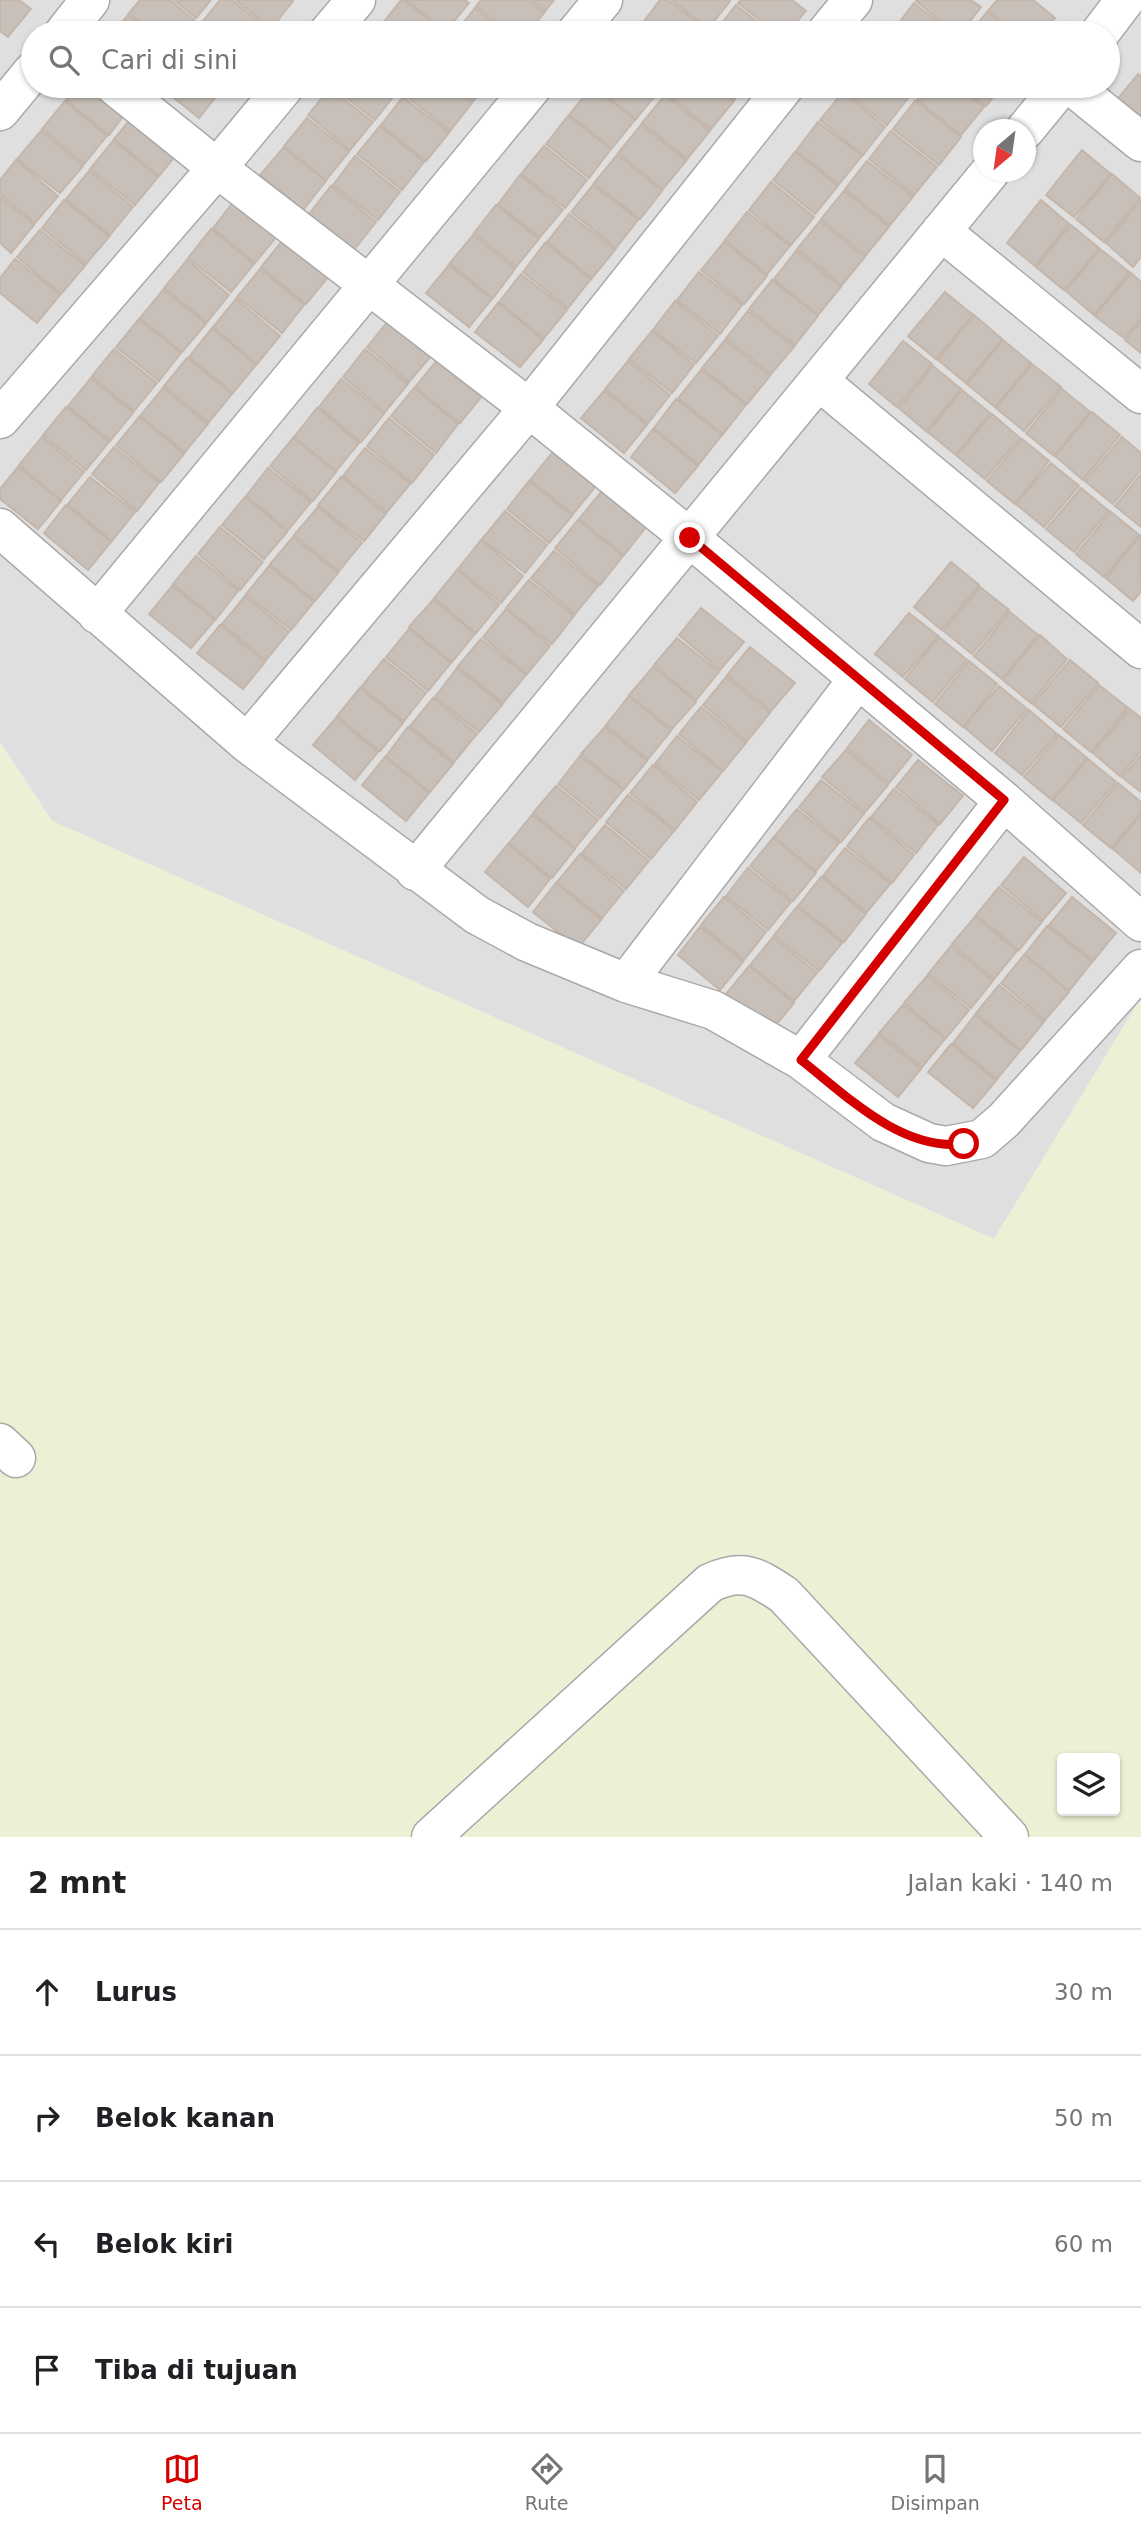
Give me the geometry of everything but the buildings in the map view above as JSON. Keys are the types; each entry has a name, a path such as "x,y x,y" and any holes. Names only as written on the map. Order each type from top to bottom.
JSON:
{"street":[{"path":"73,21 90,0"},
{"path":"338,21 356,0"},
{"path":"586,21 603,0"},
{"path":"836,21 853,0"},
{"path":"0,111 21,86"},
{"path":"130,98 529,408 690,538 1004,800 1141,922"},
{"path":"0,419 275,98"},
{"path":"97,614 523,98"},
{"path":"247,743 529,408 775,98"},
{"path":"1034,119 1051,98"},
{"path":"1087,98 1141,142"},
{"path":"415,871 982,182"},
{"path":"941,231 1141,394"},
{"path":"819,381 1141,649"},
{"path":"0,528 247,743 477,915 527,942 626,983 713,1010 801,1060 883,1122 929,1143 946,1146 982,1139 1004,1120 1141,969"},
{"path":"626,983 858,679"},
{"path":"801,1060 1004,800"},
{"path":"431,1837 710,1583 728,1575 747,1574 765,1582 783,1595 1009,1837"}],"shaded area":[{"path":"0,0 1141,0 1141,998 994,1239 52,821 0,742"}],"green space":[{"path":"0,743 52,821 994,1239 1141,998 1141,1837 0,1837"}],"route":[{"path":"690,538 1004,800 801,1060 883,1122 906,1134 946,1146 964,1144"}]}
